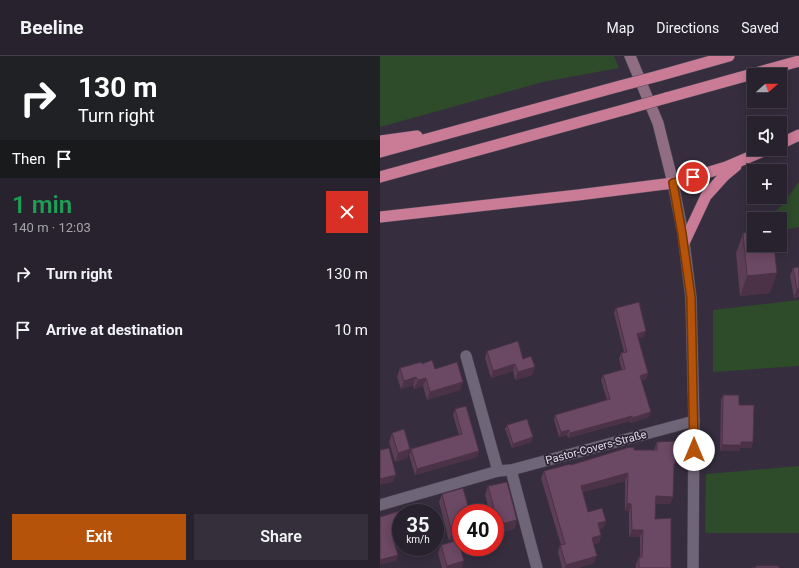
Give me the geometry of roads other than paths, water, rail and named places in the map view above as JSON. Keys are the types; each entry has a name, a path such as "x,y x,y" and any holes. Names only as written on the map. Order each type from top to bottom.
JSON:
{"highway":[{"path":"380,152 729,56"},
{"path":"380,177 799,61"},
{"path":"380,141 446,134"},
{"path":"787,141 799,135"},
{"path":"380,217 673,183 743,161 753,156"},
{"path":"684,243 706,196 724,176 743,161"}],"main road":[{"path":"630,56 658,123 673,183"}],"street":[{"path":"673,183 684,243 691,298 694,421 693,568"},
{"path":"466,356 498,471"},
{"name":"Pastor-Covers-Straße","path":"380,505 498,471 511,470 694,421"},
{"path":"511,470 537,568"}]}
